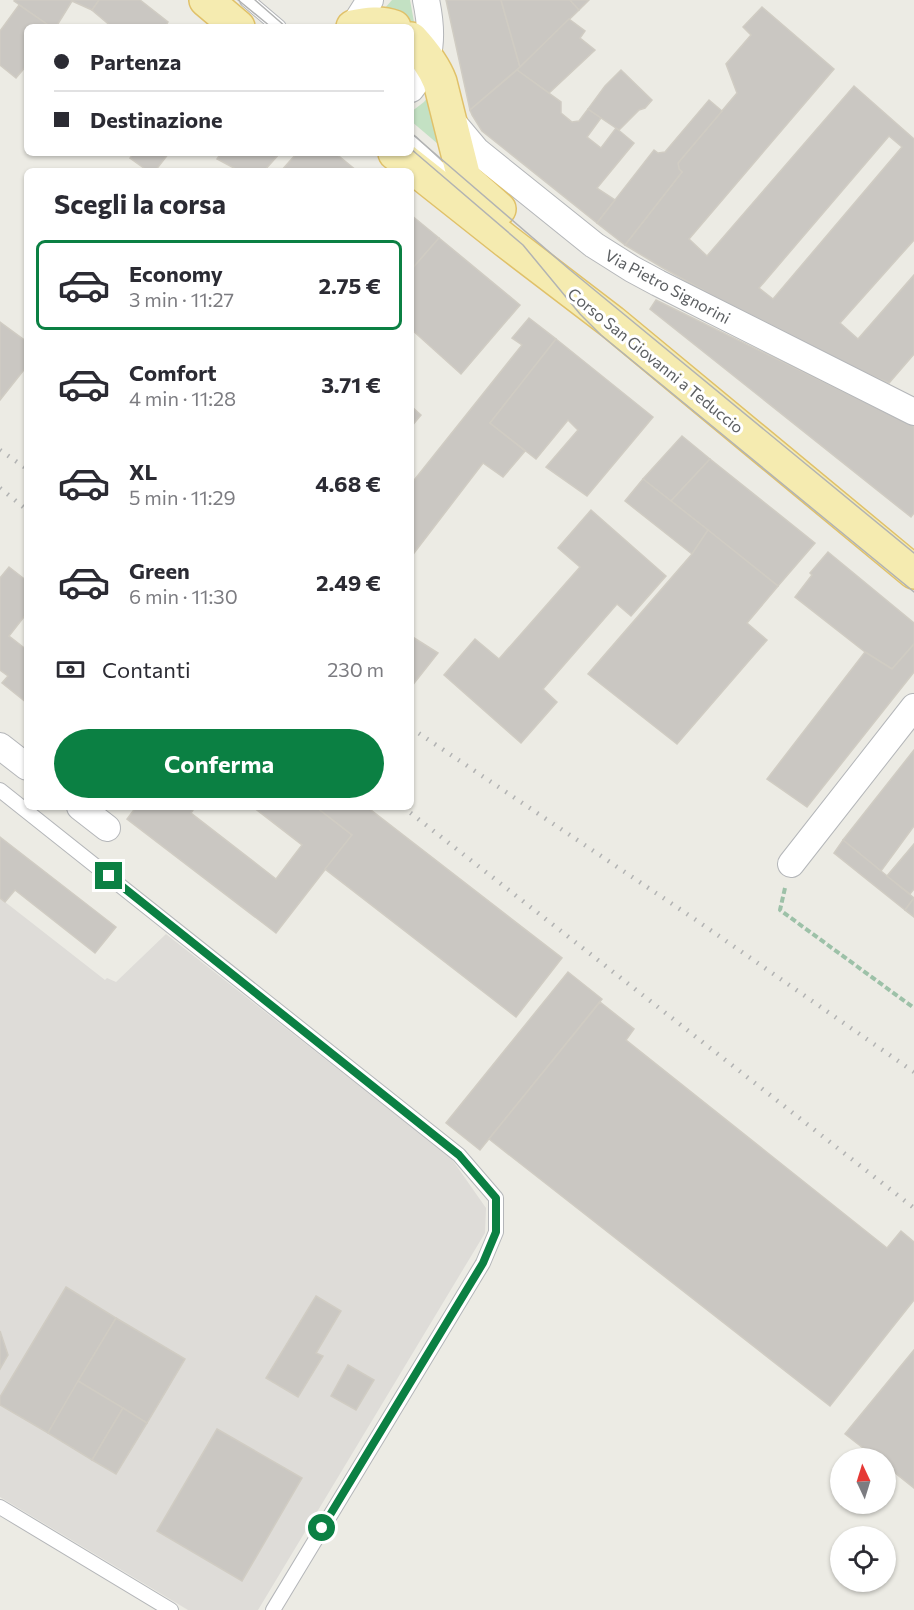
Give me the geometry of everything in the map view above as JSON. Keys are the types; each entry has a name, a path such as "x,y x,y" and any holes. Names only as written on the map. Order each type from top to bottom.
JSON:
{"main road":[{"path":"206,0 234,24"},
{"path":"419,49 437,73 464,178 572,272 612,322"},
{"name":"Corso San Giovanni a Teduccio","path":"413,156 549,275 612,322 908,560"}],"street":[{"path":"355,24 370,0"},
{"path":"414,85 420,76 419,49 430,47 431,29 426,0"},
{"name":"Via Pietro Signorini","path":"450,118 477,151 610,256 658,283 914,412"},
{"path":"791,864 914,707"},
{"path":"0,746 24,765"},
{"path":"84,810 107,828"}],"lane":[{"path":"247,0 275,24"},
{"path":"414,156 470,184"},
{"path":"0,790 24,809"},
{"path":"25,810 459,1155 496,1198 496,1232 483,1263 273,1610"},
{"path":"0,1508 171,1610"}],"path":[{"path":"791,864 780,910 914,1008"}],"shaded area":[{"path":"0,898 105,980 107,978 116,982 166,934 451,1158 486,1208 485,1233 258,1610 188,1610 0,1497"}],"green space":[{"path":"392,0 410,0 414,22 385,10"},
{"path":"431,93 441,143 438,144 414,124 414,110"}],"building":[{"path":"99,0 92,10 72,1 58,24 47,24 14,1"},
{"path":"99,0 140,0 168,22 167,24 108,24 92,10"},
{"path":"446,0 501,0 520,67 470,110"},
{"path":"501,0 570,0 579,10 520,67"},
{"path":"570,0 589,0 579,10"},
{"path":"19,5 47,24 24,24 24,69 16,78 0,65 0,31"},
{"path":"762,7 834,69 689,239 707,256 854,86 914,139 914,240 840,323 858,339 914,275 914,354 889,383 813,351 625,245 682,172 678,163 737,93 726,64 751,35 743,27","holes":["889,136 902,147 773,299 759,288"]},
{"path":"569,19 585,31 580,38 595,50 549,93 517,70"},
{"path":"517,70 561,102 561,113 572,122 579,121 588,109 601,118 587,137 601,148 616,128 634,143 597,188 615,200 597,223 482,131 472,115 470,110"},
{"path":"621,70 652,100 619,130 588,109 605,86"},
{"path":"709,100 722,111 678,163 682,172 625,245 597,223 654,150 658,153 665,152"},
{"path":"132,156 167,156 157,168 144,168 130,158"},
{"path":"219,156 277,156 267,168 234,168 217,159"},
{"path":"294,156 339,156 353,168 284,168"},
{"path":"414,217 439,238 414,267"},
{"path":"439,238 520,305 461,374 414,332 414,267"},
{"path":"656,300 914,426 914,513 911,517 650,309"},
{"path":"529,318 556,339 490,423 525,451 503,477 483,463 414,553 414,480 522,345 512,338"},
{"path":"0,322 24,340 24,370 0,400"},
{"path":"556,339 653,417 587,496 546,467 578,430 568,420 536,459 490,423"},
{"path":"414,409 421,415 414,423"},
{"path":"682,436 710,459 671,501 643,479"},
{"path":"710,459 815,543 778,586 671,501"},
{"path":"643,479 708,530 692,554 625,501"},
{"path":"591,510 666,576 631,616 617,604 543,689 557,702 521,743 444,675 475,639 499,659 580,567 558,548"},
{"path":"708,530 778,586 747,623 767,640 677,744 588,674 692,554"},
{"path":"828,552 914,623 914,644 892,669 865,652 795,597 812,575 810,573"},
{"path":"9,567 24,579 24,617 9,636 24,648 24,701 2,683 8,676 0,670 0,578"},
{"path":"414,638 438,653 414,683"},
{"path":"914,644 914,672 807,807 767,779 865,652 892,669"},
{"path":"914,750 914,826 881,871 843,840"},
{"path":"134,810 193,810 191,813 276,879 302,845 257,810 320,810 352,835 276,933 127,819"},
{"path":"320,810 371,810 562,958 516,1017 325,869 352,835"},
{"path":"0,837 116,927 95,953 15,890 5,902 0,898"},
{"path":"843,840 914,898 905,910 834,853"},
{"path":"914,844 914,889 910,894 887,876"},
{"path":"914,898 914,917 905,910"},
{"path":"568,972 602,999 480,1150 446,1123"},
{"path":"600,1002 634,1029 626,1040 887,1248 901,1231 914,1242 914,1300 830,1406 489,1139"},
{"path":"66,1287 116,1318 48,1433 0,1405 0,1397"},
{"path":"316,1296 341,1311 316,1353 323,1356 298,1397 266,1378"},
{"path":"116,1318 185,1359 147,1423 78,1381"},
{"path":"0,1331 8,1355 0,1369"},
{"path":"914,1350 914,1488 896,1474 896,1448 863,1448 845,1434"},
{"path":"348,1365 374,1380 356,1410 331,1396"},
{"path":"78,1381 123,1408 92,1460 48,1433"},
{"path":"123,1408 147,1423 116,1474 92,1460"},
{"path":"217,1429 302,1478 242,1581 157,1531"}],"tram line":[{"path":"238,0 267,24"},
{"path":"255,0 283,24"},
{"path":"414,136 569,269 914,553"},
{"path":"414,152 523,245 580,314 601,335 914,592"}],"railway":[{"path":"0,450 24,467"},
{"path":"0,488 24,508"},
{"path":"414,730 696,920 914,1072"},
{"path":"407,810 914,1208"}],"route":[{"path":"109,876 459,1155 496,1198 496,1232 483,1263 322,1528"}]}
